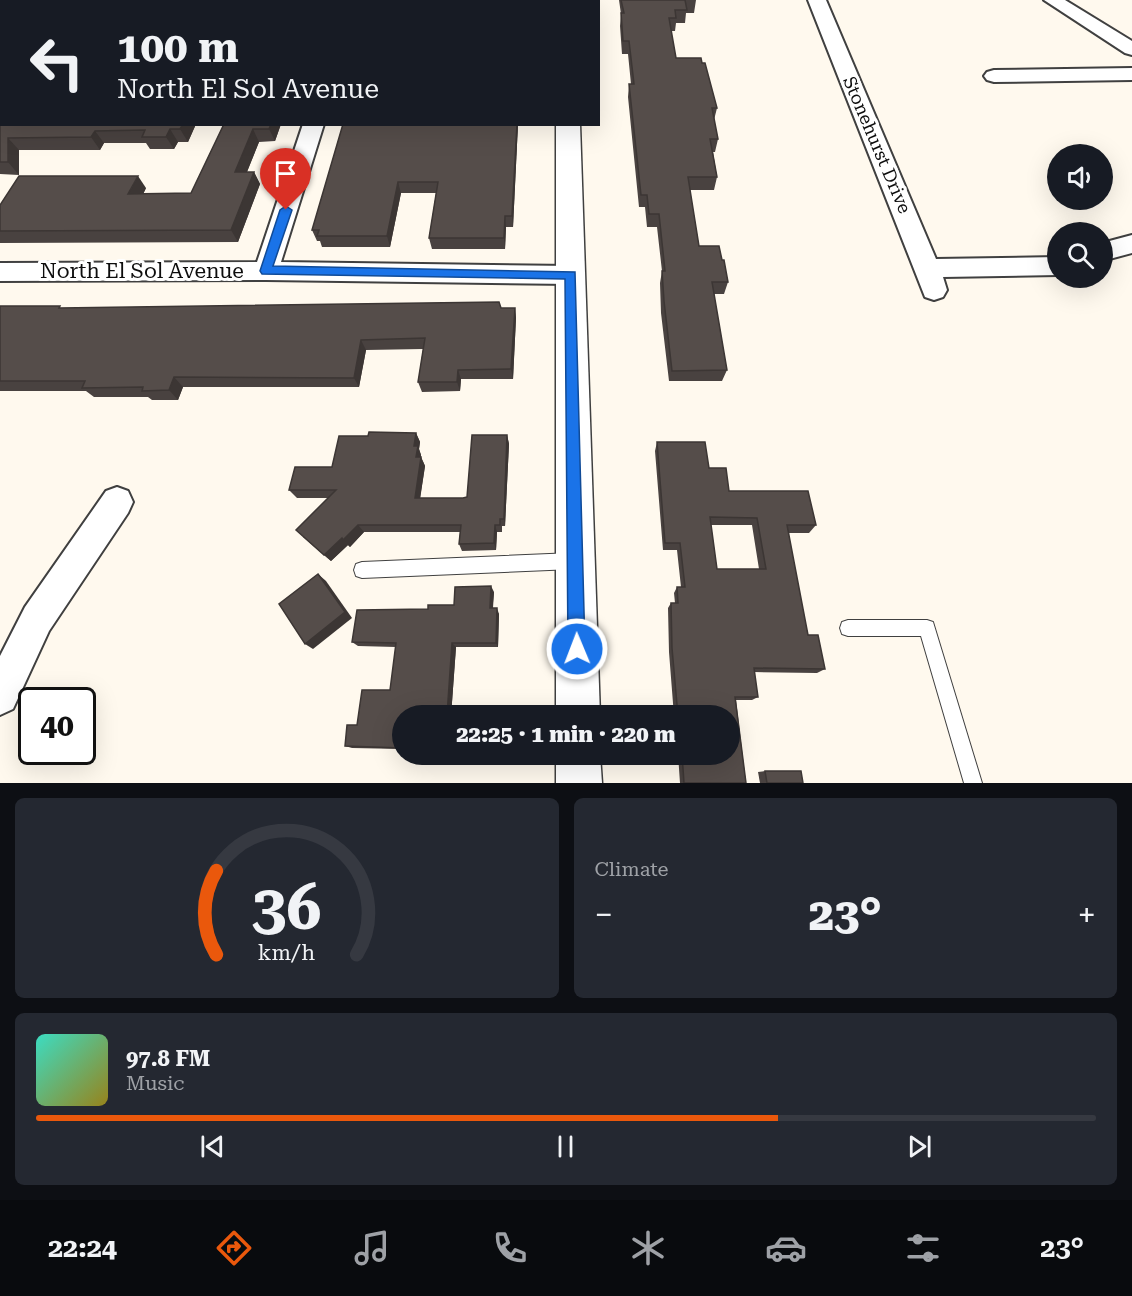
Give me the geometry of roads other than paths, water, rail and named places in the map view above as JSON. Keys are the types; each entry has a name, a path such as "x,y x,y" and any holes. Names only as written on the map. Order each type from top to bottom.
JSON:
{"street":[{"name":"Stonehurst Drive","path":"817,0 931,279 1047,267"},
{"path":"1053,0 1132,49"},
{"path":"994,76 1132,74"},
{"path":"266,271 313,126"},
{"path":"568,126 578,705"},
{"path":"1113,249 1132,244"},
{"name":"North El Sol Avenue","path":"0,272 266,271 571,275"},
{"path":"0,696 37,619 117,502"},
{"path":"578,765 579,783"}],"lane":[{"path":"362,570 575,561"},
{"path":"848,628 927,628 973,783"}]}
